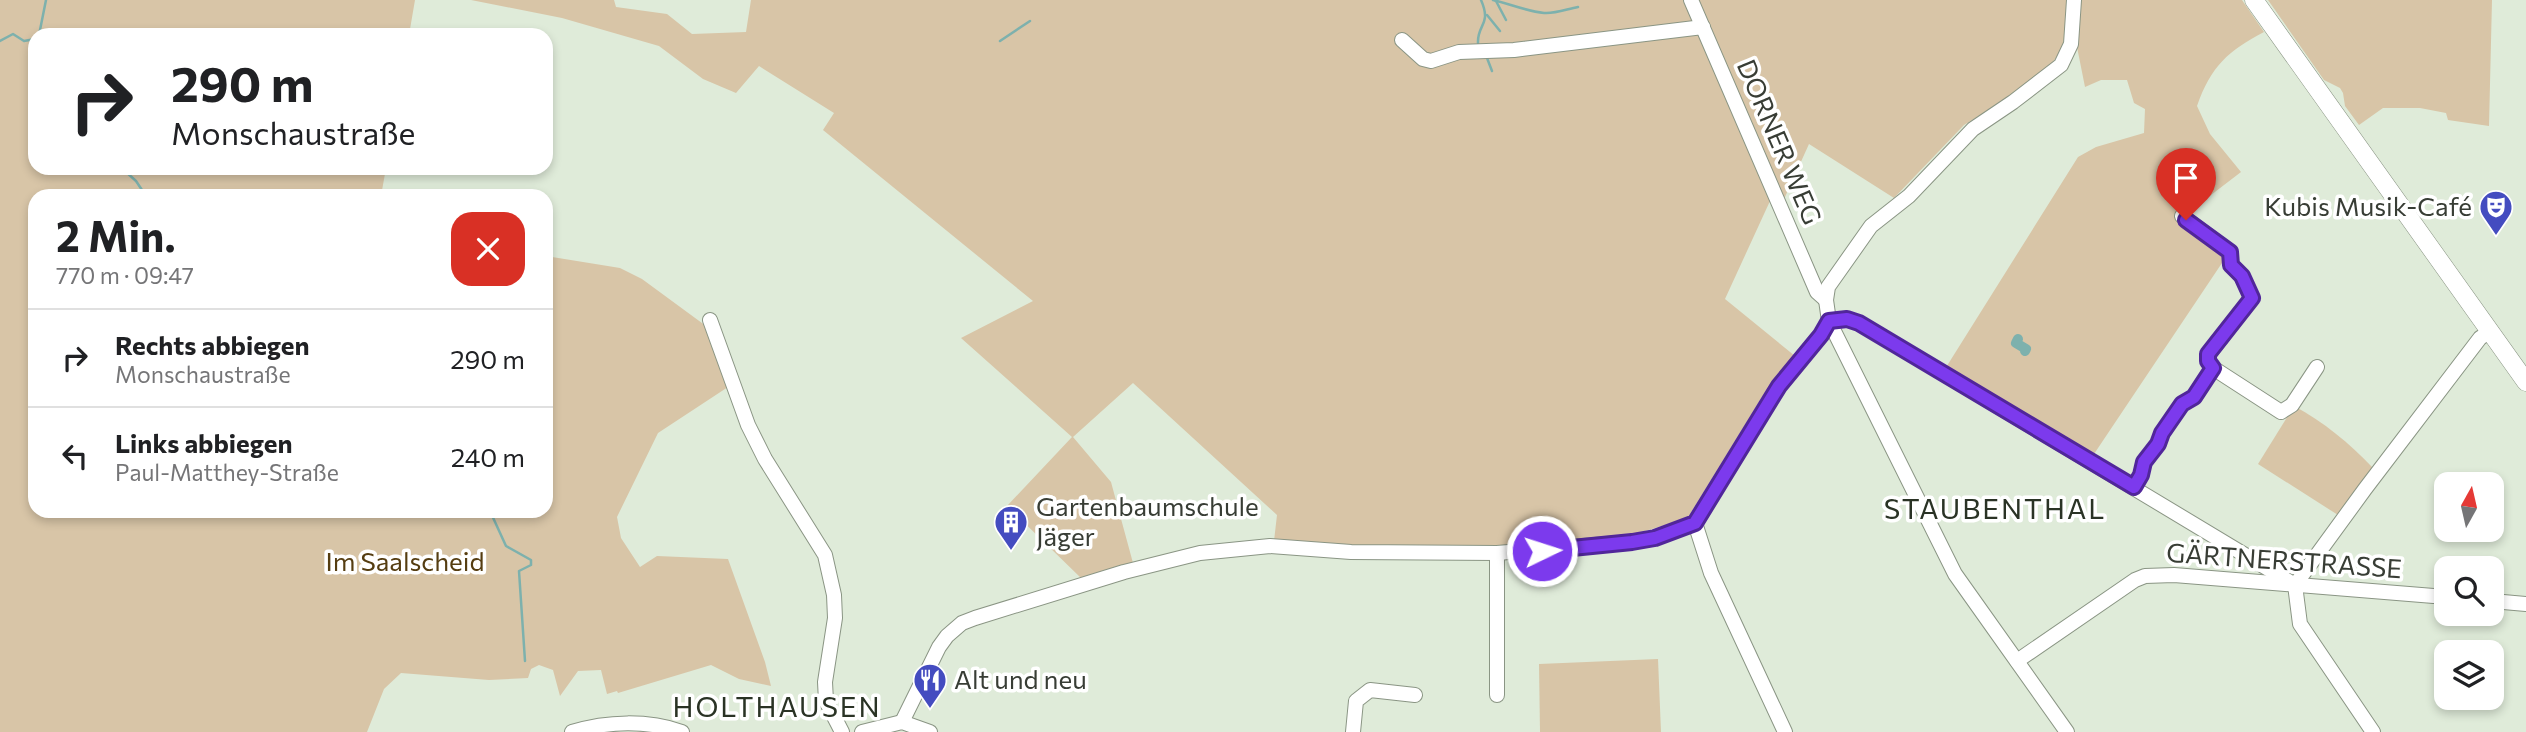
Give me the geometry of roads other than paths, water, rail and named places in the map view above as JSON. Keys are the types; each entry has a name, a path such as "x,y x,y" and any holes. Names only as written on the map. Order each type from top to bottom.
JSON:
{"main road":[{"path":"2254,0 2526,382"}],"street":[{"name":"DORNER WEG","path":"1691,0 1817,292 1826,300"},
{"path":"2067,732 1955,574 1829,321 1826,300 1828,287 1871,226 1909,196 1973,129 2061,65 2070,44 2074,0"},
{"path":"1402,40 1427,62 1459,52 1514,50 1703,27"},
{"path":"2182,216 2230,252 2231,265 2242,276 2252,298 2208,354 2208,361 2213,368 2281,412 2291,405 2317,367"},
{"path":"1829,321 1847,319 1859,323 2295,585"},
{"path":"710,320 748,425 765,459 819,544 829,565 835,618 825,682 826,701 842,732"},
{"path":"902,722 939,647 947,636 962,624 1124,572 1200,553 1270,546 1351,552 1497,553 1632,542 1655,538 1695,523 1779,386 1821,335 1829,321"},
{"path":"2373,732 2300,624 2295,585 2480,338 2489,332"},
{"path":"2134,487 2144,462 2158,444 2162,433 2182,404 2194,397 2213,368"},
{"path":"1695,523 1711,573 1785,732"},
{"path":"1497,553 1497,695"},
{"name":"GÄRTNERSTRASSE","path":"2017,661 2135,580 2145,576 2174,575 2434,596"},
{"path":"2504,602 2526,604"},
{"path":"1353,732 1356,701 1370,690 1415,695"},
{"path":"862,732 902,722 930,732"},
{"path":"572,732 606,724 639,724 682,732"}],"waterway":[{"path":"40,28 46,0"},
{"path":"1478,43 1485,20 1481,0"},
{"path":"1493,0 1544,13 1578,7"},
{"path":"1496,1 1506,20"},
{"path":"1487,15 1500,31"},
{"path":"1000,41 1030,21"},
{"path":"0,41 13,34 24,41 28,40"},
{"path":"1487,58 1492,71"},
{"path":"129,175 141,189"},
{"path":"2018,339 2016,343 2026,349 2025,351"},
{"path":"493,518 506,546 531,560 531,565 519,571 525,661"}],"place":[{"name":"Kubis Musik-Café","path":"2496,237"},
{"name":"Gartenbaumschule Jäger","path":"1011,552"},
{"name":"Alt und neu","path":"930,710"}],"district":[{"name":"STAUBENTHAL","path":"1995,509"},
{"name":"HOLTHAUSEN","path":"777,707"}],"park label":[{"name":"Im Saalscheid","path":"405,562"}]}
